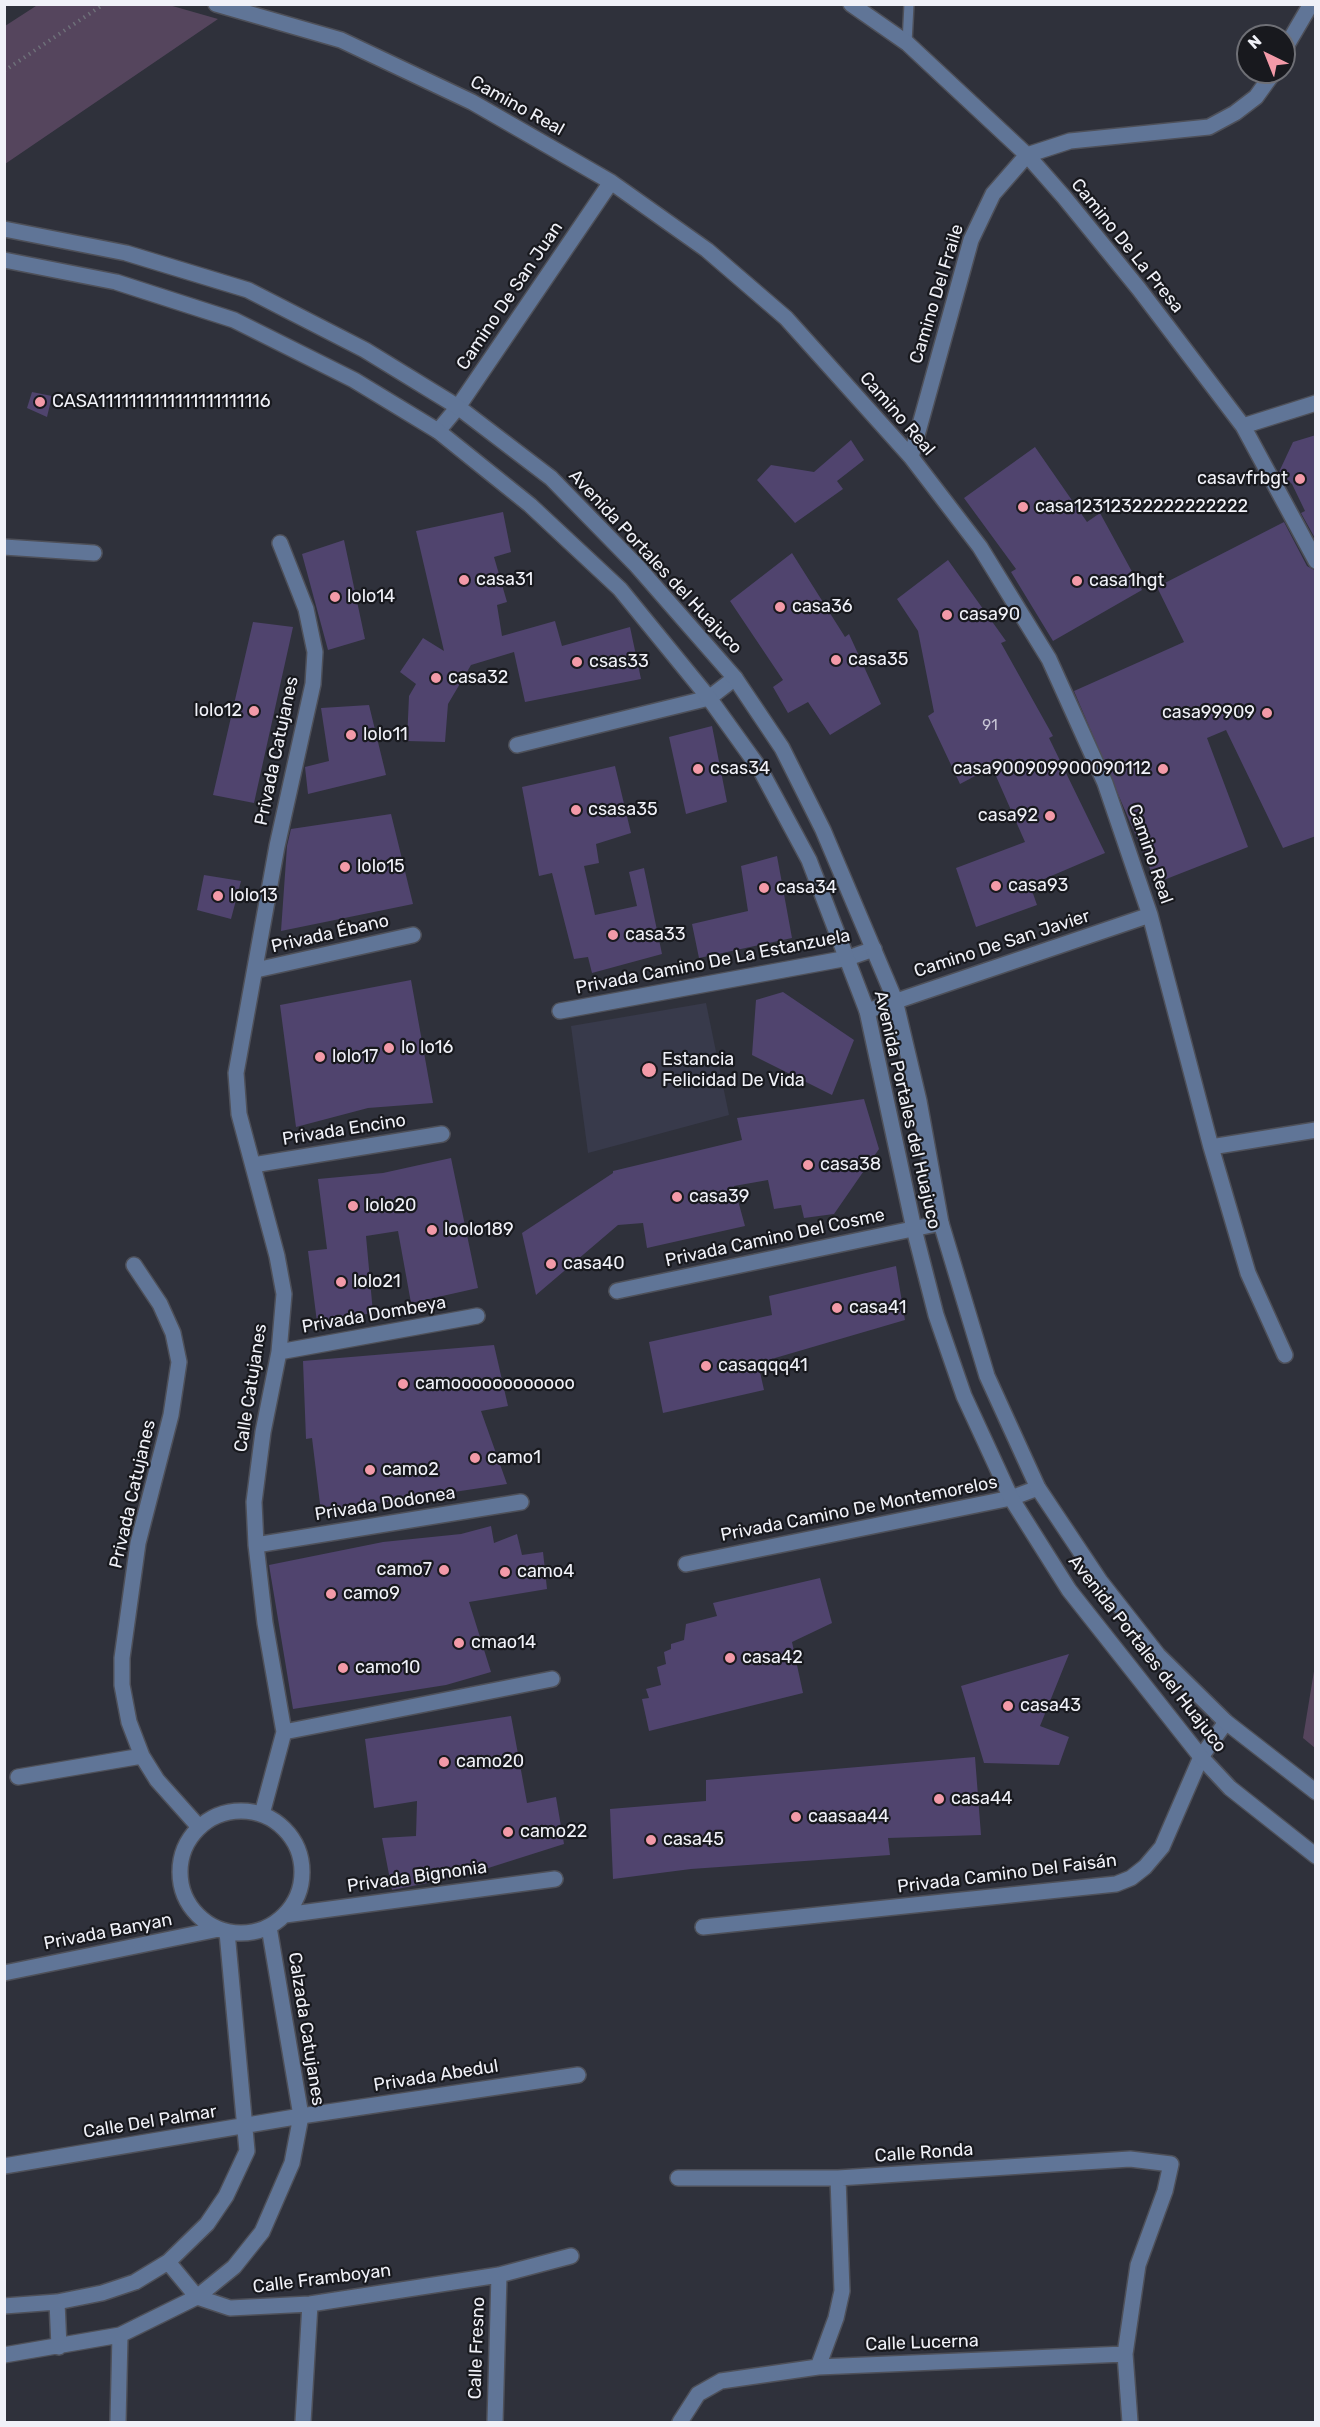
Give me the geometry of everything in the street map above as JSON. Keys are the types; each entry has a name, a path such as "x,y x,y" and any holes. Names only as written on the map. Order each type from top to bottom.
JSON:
{"street":[{"name":"Camino Real","path":"216,4 341,40 472,102 611,182 707,250 786,318 911,457 980,547 1049,659 1105,783 1150,915 1211,1147 1248,1273 1285,1355"},
{"name":"Camino De La Presa","path":"851,4 908,43 1027,155 1138,289 1243,426 1316,561"},
{"path":"1296,30 1311,4"},
{"path":"1027,155 1070,141 1209,127 1235,113 1256,97 1265,84"},
{"name":"Camino Del Fraile","path":"911,457 971,240 993,194 1027,155"},
{"name":"Camino De San Juan","path":"438,431 458,406 611,182"},
{"name":"Avenida Portales del Huajuco","path":"4,229 126,253 248,290 365,350 458,406 551,478 637,566 735,678 782,748 823,830 895,1000 919,1101 941,1223 987,1376 1038,1488 1100,1581 1151,1646 1226,1722 1316,1792"},
{"name":"Avenida Portales del Huajuco","path":"4,260 116,282 234,320 354,380 438,431 530,505 620,589 709,698 760,768 809,860 867,1011 914,1229 936,1315 964,1396 1011,1498 1069,1590 1201,1756 1230,1788 1316,1856"},
{"path":"1243,426 1316,403"},
{"name":"Privada Catujanes","path":"256,970 277,846 313,684 315,652 306,609 280,543"},
{"path":"4,547 94,553"},
{"path":"517,745 709,698 735,678"},
{"name":"Camino De San Javier","path":"867,1011 1150,915"},
{"name":"Privada Ébano","path":"256,970 413,935"},
{"name":"Privada Camino De La Estanzuela","path":"560,1011 848,958 874,949"},
{"name":"Calle Catujanes","path":"256,970 248,998 236,1073 239,1114 278,1256 284,1294 279,1352 263,1432 256,1490 256,1545 284,1732 262,1814"},
{"path":"1211,1147 1316,1130"},
{"name":"Privada Encino","path":"253,1165 442,1134"},
{"name":"Privada Camino Del Cosme","path":"617,1291 941,1223"},
{"name":"Privada Catujanes","path":"134,1265 159,1304 173,1333 179,1362 171,1415 138,1544 122,1658 122,1685 129,1722 142,1756 157,1780 200,1827"},
{"name":"Privada Dombeya","path":"279,1352 477,1316"},
{"name":"Privada Camino De Montemorelos","path":"686,1564 1011,1498 1038,1488"},
{"name":"Privada Dodonea","path":"256,1545 521,1502"},
{"path":"284,1732 552,1679"},
{"name":"Privada Camino Del Faisán","path":"703,1927 1116,1884 1131,1878 1145,1868 1162,1847 1201,1756 1226,1722"},
{"path":"18,1777 142,1756"},
{"path":"245,1810 262,1814 279,1823 293,1839 301,1858 302,1878 297,1898 285,1915 269,1927 248,1933 223,1931 202,1919 188,1903 180,1884 180,1863 187,1843 200,1827 213,1817 229,1811 245,1810"},
{"name":"Privada Bignonia","path":"285,1915 555,1879"},
{"name":"Calzada Catujanes","path":"4,2355 120,2335 197,2298 234,2267 262,2232 292,2163 301,2116 269,1927"},
{"path":"4,2306 57,2302 102,2293 135,2282 168,2262 207,2224 226,2196 247,2151 247,2126 223,1931"},
{"name":"Privada Banyan","path":"4,1973 223,1931"},
{"name":"Privada Abedul","path":"301,2116 578,2074"},
{"name":"Calle Del Palmar","path":"4,2166 301,2116"},
{"name":"Calle Ronda","path":"678,2178 838,2178 1130,2159 1171,2164 1165,2191 1138,2265 1125,2354"},
{"path":"818,2367 836,2318 842,2291 838,2178"},
{"name":"Calle Framboyan","path":"197,2298 230,2308 310,2304 499,2275 571,2256"},
{"path":"168,2262 197,2298"},
{"name":"Calle Fresno","path":"495,2422 499,2275"},
{"path":"57,2302 59,2347"},
{"path":"303,2422 310,2304"},
{"path":"118,2422 120,2335"},
{"path":"1125,2354 1130,2422"},
{"name":"Calle Lucerna","path":"680,2422 698,2394 721,2381 818,2367 1125,2354"}],"lane":[{"path":"908,43 909,4"}],"path":[{"path":"4,71 104,4"}],"shaded area":[{"path":"39,4 169,5 218,19 5,164 5,26"},
{"name":"Estancia Felicidad De Vida","path":"706,1003 729,1115 588,1153 571,1026"},
{"path":"1315,1665 1315,1748 1303,1738"}],"building":[{"name":"CASA1111111111111111111116","path":"32,392 52,396 47,417 27,408"},
{"name":"casavfrbgt","path":"1316,435 1316,540 1301,513 1305,511 1292,484 1279,472 1293,442"},
{"path":"851,440 864,460 837,481 843,489 795,523 757,480 771,465 814,472"},
{"path":"1035,447 1087,522 1100,513 1142,590 1053,641 1011,572 1016,569 964,498"},
{"path":"503,512 511,552 494,557 507,602 497,605 502,636 555,621 562,646 630,627 641,679 525,702 514,652 471,665 448,704 445,742 407,741 409,696 416,684 400,672 423,638 444,651 416,531"},
{"path":"1284,522 1307,566 1316,571 1316,836 1283,848 1226,730 1207,738 1248,847 1156,883 1074,691 1184,642 1157,587"},
{"name":"lolo14","path":"344,540 365,639 328,650 302,554"},
{"path":"792,553 845,637 849,634 881,704 830,735 808,702 788,713 773,687 783,680 730,601"},
{"path":"948,560 1006,641 1001,643 1053,736 1049,738 1105,853 1030,885 1037,905 976,927 956,868 1025,842 992,767 960,784 928,716 934,712 918,631 897,599"},
{"name":"lolo12","path":"253,622 293,627 254,803 213,795"},
{"name":"lolo11","path":"369,705 386,775 308,794 305,767 329,761 321,708"},
{"name":"csas34","path":"712,726 727,802 686,814 669,737"},
{"path":"615,766 631,833 596,844 599,863 584,866 595,915 637,906 629,872 644,868 662,954 592,973 588,957 574,959 552,873 539,876 522,787"},
{"name":"lolo15","path":"391,814 413,904 281,931 287,846 291,829"},
{"name":"casa34","path":"777,856 792,938 699,958 692,924 748,911 741,866"},
{"name":"lolo13","path":"204,875 241,881 231,919 197,910"},
{"path":"411,980 433,1103 368,1108 296,1127 280,1005"},
{"path":"783,992 854,1040 832,1095 752,1055 756,1000"},
{"path":"864,1099 879,1149 834,1214 804,1218 801,1205 774,1209 768,1180 734,1186 745,1226 647,1248 643,1223 618,1225 536,1295 522,1233 613,1171 742,1140 737,1118"},
{"path":"451,1158 478,1288 411,1303 398,1231 366,1236 373,1313 317,1322 308,1251 327,1249 318,1179 383,1173"},
{"path":"896,1266 905,1320 758,1363 764,1390 663,1413 649,1342 772,1315 769,1296"},
{"path":"494,1345 508,1406 481,1411 507,1484 321,1512 312,1438 306,1439 303,1361"},
{"path":"491,1526 494,1543 517,1534 522,1555 543,1552 547,1589 469,1602 491,1672 446,1685 293,1709 269,1565 383,1542 461,1534"},
{"name":"casa42","path":"820,1578 832,1623 792,1642 803,1693 649,1731 642,1699 649,1698 646,1689 661,1685 657,1667 666,1664 664,1652 671,1649 671,1644 684,1640 686,1624 717,1616 713,1603"},
{"name":"casa43","path":"1069,1654 1040,1726 1069,1737 1059,1765 984,1763 961,1686"},
{"path":"511,1716 527,1803 556,1797 564,1844 463,1876 392,1890 382,1838 416,1836 417,1801 374,1808 365,1739"},
{"path":"975,1757 981,1835 888,1838 890,1855 691,1869 613,1879 610,1809 706,1801 706,1780"}],"place":[{"name":"CASA1111111111111111111116","path":"40,402"},
{"name":"casavfrbgt","path":"1300,479"},
{"name":"casa12312322222222222","path":"1023,507"},
{"name":"casa31","path":"464,580"},
{"name":"casa1hgt","path":"1077,581"},
{"name":"lolo14","path":"335,597"},
{"name":"casa36","path":"780,607"},
{"name":"casa90","path":"947,615"},
{"name":"casa35","path":"836,660"},
{"name":"csas33","path":"577,662"},
{"name":"casa32","path":"436,678"},
{"name":"lolo12","path":"254,711"},
{"name":"casa99909","path":"1267,713"},
{"name":"lolo11","path":"351,735"},
{"name":"csas34","path":"698,769"},
{"name":"casa900909900090112","path":"1163,769"},
{"name":"csasa35","path":"576,810"},
{"name":"casa92","path":"1050,816"},
{"name":"lolo15","path":"345,867"},
{"name":"casa93","path":"996,886"},
{"name":"casa34","path":"764,888"},
{"name":"lolo13","path":"218,896"},
{"name":"casa33","path":"613,935"},
{"name":"lo lo16","path":"389,1048"},
{"name":"lolo17","path":"320,1057"},
{"name":"Estancia Felicidad De Vida","path":"649,1070"},
{"name":"casa38","path":"808,1165"},
{"name":"casa39","path":"677,1197"},
{"name":"lolo20","path":"353,1206"},
{"name":"loolo189","path":"432,1230"},
{"name":"casa40","path":"551,1264"},
{"name":"lolo21","path":"341,1282"},
{"name":"casa41","path":"837,1308"},
{"name":"casaqqq41","path":"706,1366"},
{"name":"camoooooooooooo","path":"403,1384"},
{"name":"camo1","path":"475,1458"},
{"name":"camo2","path":"370,1470"},
{"name":"camo7","path":"444,1570"},
{"name":"camo4","path":"505,1572"},
{"name":"camo9","path":"331,1594"},
{"name":"cmao14","path":"459,1643"},
{"name":"casa42","path":"730,1658"},
{"name":"camo10","path":"343,1668"},
{"name":"casa43","path":"1008,1706"},
{"name":"camo20","path":"444,1762"},
{"name":"casa44","path":"939,1799"},
{"name":"caasaa44","path":"796,1817"},
{"name":"camo22","path":"508,1832"},
{"name":"casa45","path":"651,1840"}]}
